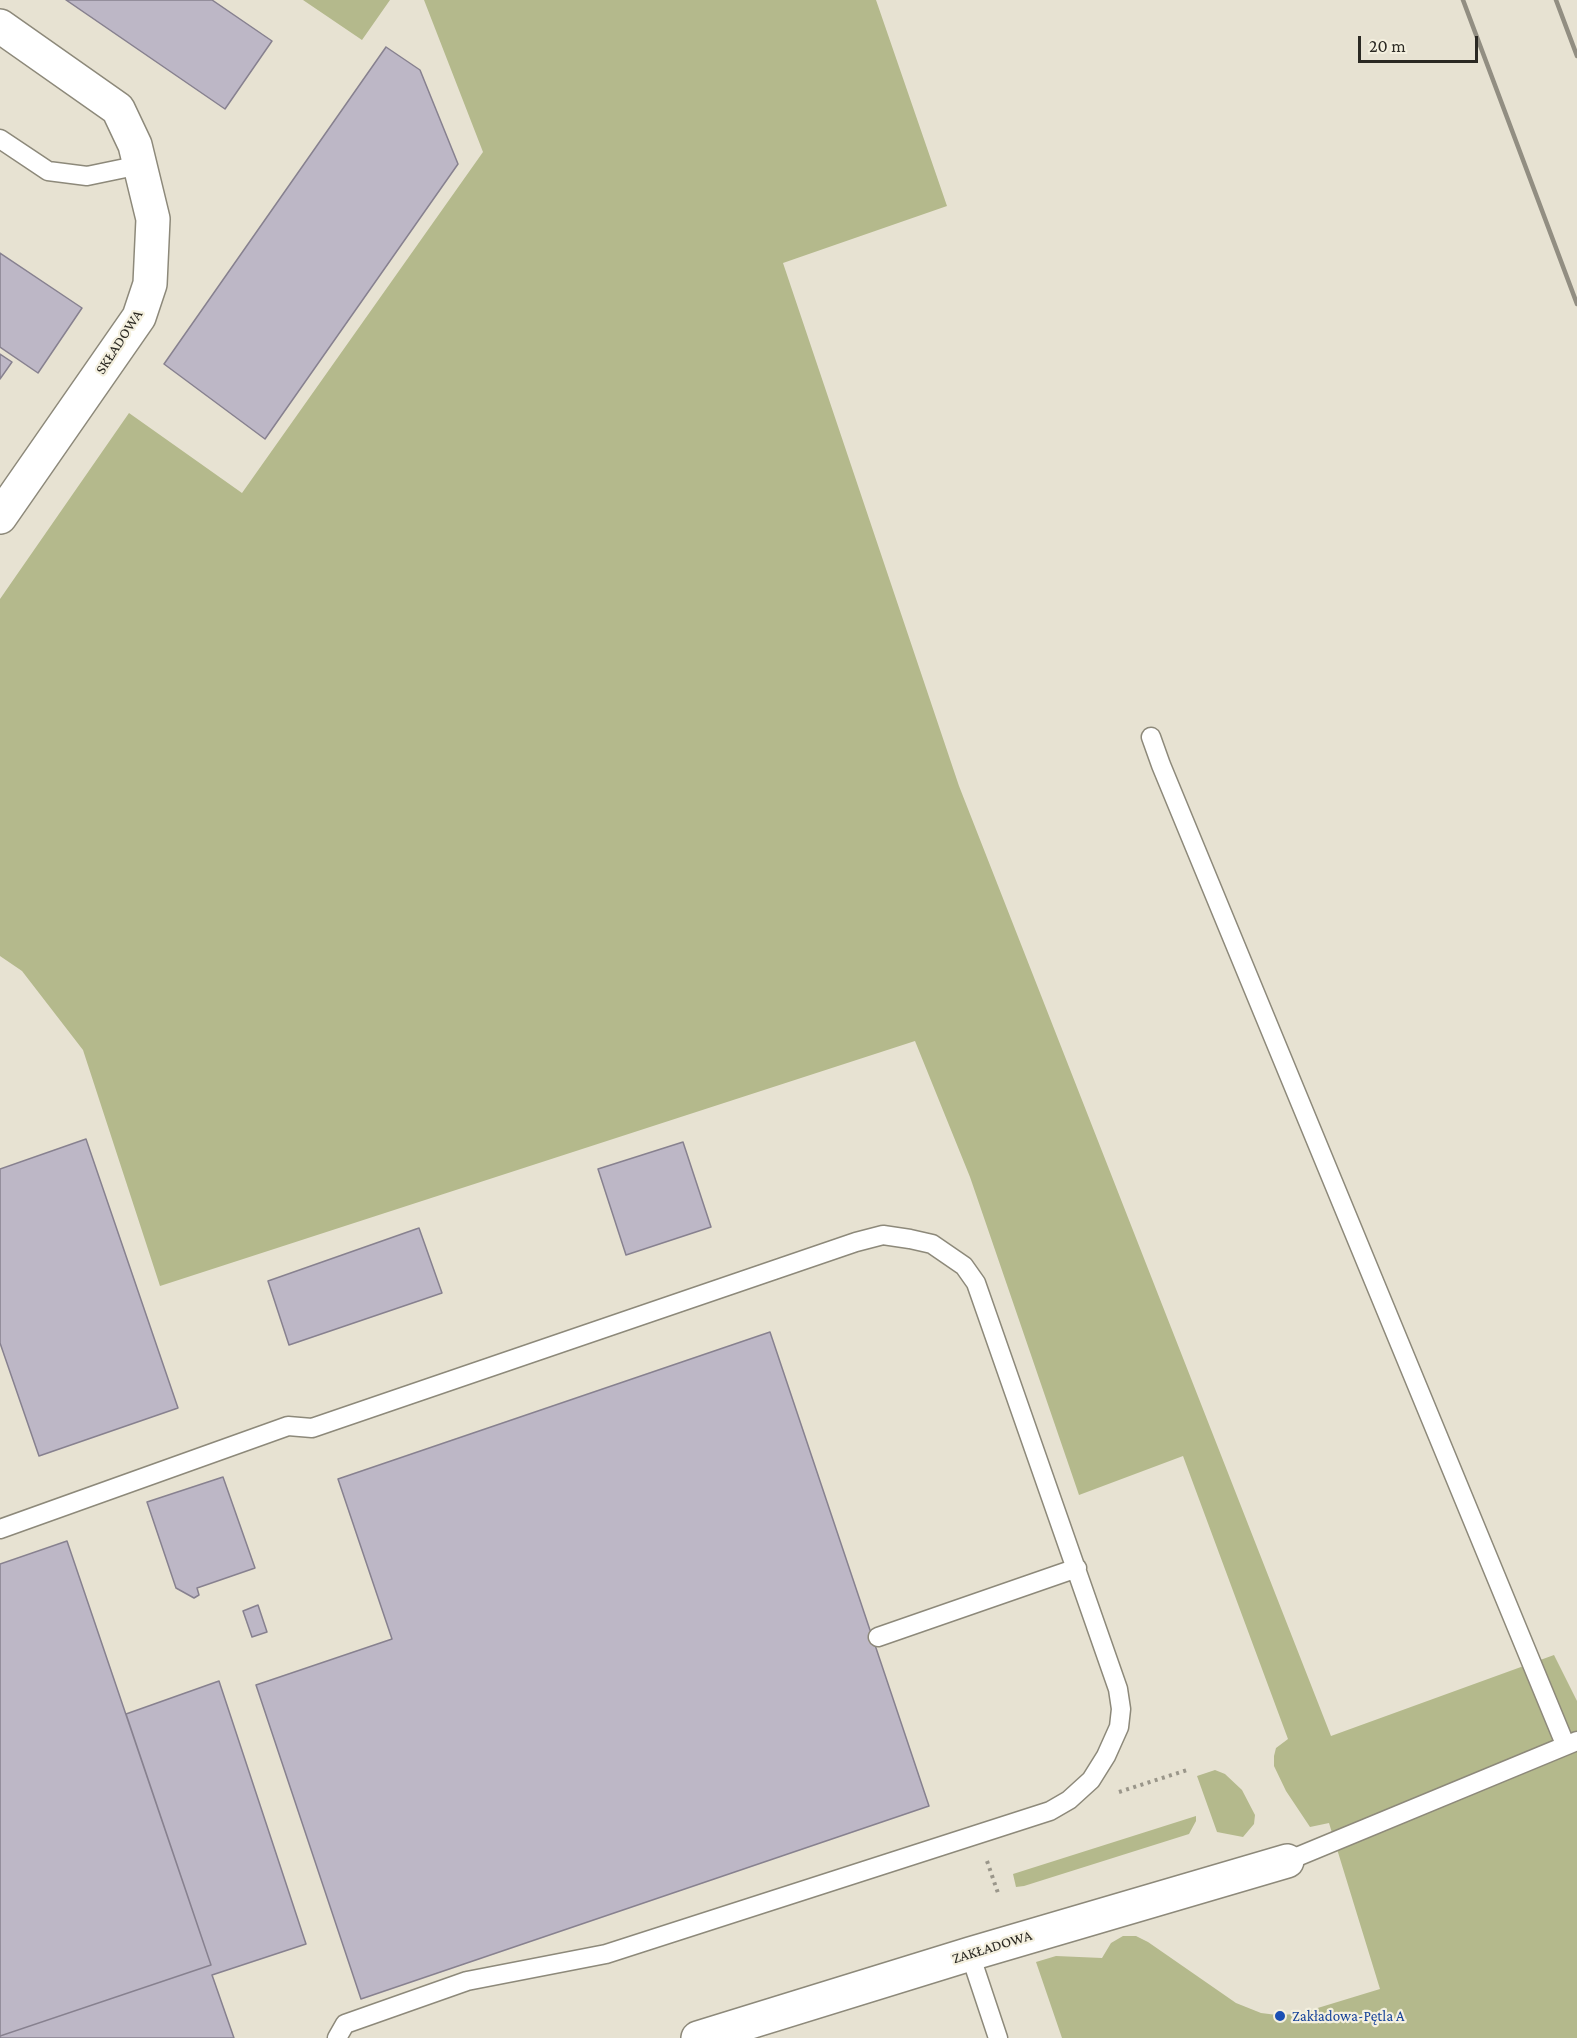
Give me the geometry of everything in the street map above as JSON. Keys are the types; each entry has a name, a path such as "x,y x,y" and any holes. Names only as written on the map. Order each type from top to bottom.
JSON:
{"street":[{"name":"SKŁADOWA","path":"0,26 118,109 135,145 153,219 150,284 139,317 0,517"},
{"name":"ZAKŁADOWA","path":"698,2038 970,1953 1287,1862"}],"lane":[{"path":"0,138 48,171 87,176 140,165"},
{"path":"1151,737 1571,1742 1287,1862"},
{"path":"0,1529 288,1426 312,1428 856,1242 883,1235 932,1244 964,1266 976,1283 1119,1689 1121,1709 1119,1727 1114,1742 1093,1776 1069,1800 1050,1811 606,1953 467,1981 345,2024 337,2038"},
{"path":"878,1636 1077,1568"},
{"path":"970,1953 998,2038"}],"path":[{"path":"1093,1776 1115,1794 1187,1770"}],"green space":[{"path":"303,0 390,0 362,40"},
{"path":"424,0 876,0 947,206 783,263 959,786 1331,1736 1554,1655 1577,1701 1577,2038 1062,2038 1036,1962 1056,1956 1102,1958 1111,1943 1123,1936 1136,1936 1148,1942 1236,2003 1261,2013 1298,2014 1380,1989 1329,1823 1310,1827 1286,1791 1274,1766 1276,1748 1288,1739 1183,1456 1079,1495 970,1177 915,1041 160,1286 83,1050 22,971 0,956 0,599 129,413 242,493 483,152"},
{"path":"1215,1770 1225,1774 1242,1790 1255,1815 1254,1824 1243,1837 1217,1832 1197,1776"},
{"path":"1196,1816 1196,1821 1189,1834 1016,1887 1013,1874"}],"building":[{"path":"66,0 212,0 272,41 225,109"},
{"path":"386,47 420,70 458,164 265,439 164,364"},
{"path":"0,253 82,308 38,373 0,347"},
{"path":"0,354 12,362 0,379"},
{"path":"86,1139 178,1408 39,1456 0,1343 0,1169"},
{"path":"683,1142 711,1227 626,1255 598,1169"},
{"path":"419,1228 442,1293 289,1345 268,1281"},
{"path":"770,1332 929,1806 361,1999 256,1685 392,1639 338,1479"},
{"path":"223,1477 255,1568 197,1588 199,1595 194,1598 176,1588 147,1502"},
{"path":"67,1541 211,1965 0,2036 0,1564"},
{"path":"258,1605 267,1632 252,1637 243,1611"},
{"path":"219,1681 306,1944 212,1975 234,2038 0,2038 0,2036 211,1965 126,1714"}],"railway":[{"path":"1463,0 1577,304"},
{"path":"1556,0 1577,56"}],"place":[{"name":"Zakładowa-Pętla A","path":"1280,2016"}]}
